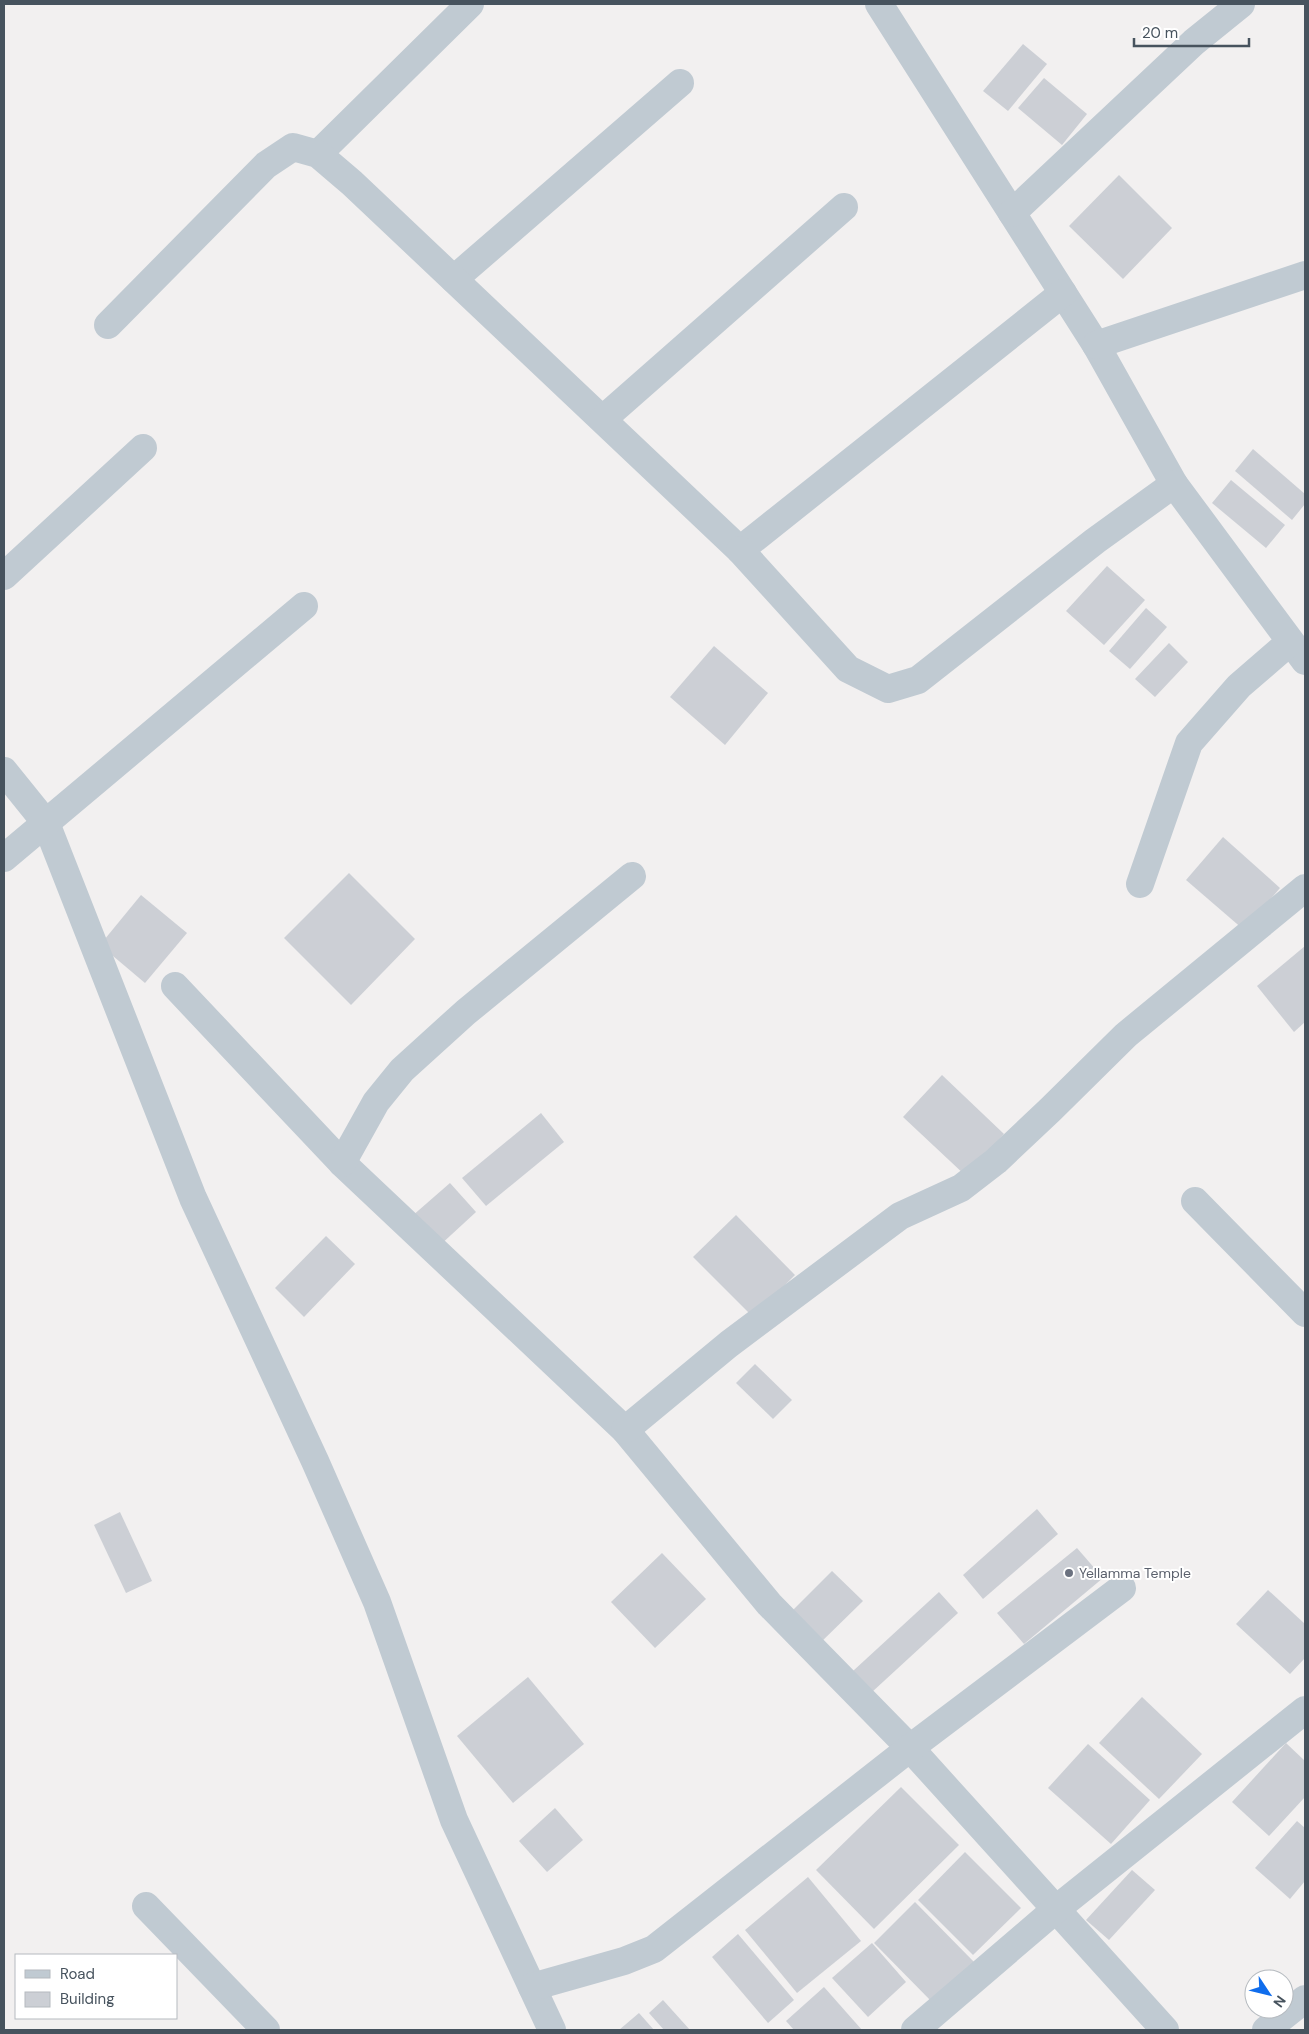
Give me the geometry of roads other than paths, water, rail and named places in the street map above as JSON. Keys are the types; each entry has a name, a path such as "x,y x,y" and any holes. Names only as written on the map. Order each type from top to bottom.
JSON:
{"street":[{"path":"318,154 470,4"},
{"path":"879,4 1096,345 1174,484 1298,651 1239,686 1189,743 1140,884"},
{"path":"1012,213 1194,42 1241,4"},
{"path":"454,279 680,83"},
{"path":"108,325 266,165 294,146 318,154 352,182 740,550 848,669 888,689 918,680 1095,541 1174,484"},
{"path":"603,419 844,207"},
{"path":"1096,345 1305,275"},
{"path":"740,550 1063,294"},
{"path":"4,576 144,448"},
{"path":"4,858 304,606"},
{"path":"4,771 46,823 193,1198 315,1461 377,1602 454,1820 552,2030"},
{"path":"342,1163 376,1102 402,1070 466,1012 632,876"},
{"path":"625,1430 729,1344 900,1216 961,1188 996,1161 1126,1035 1305,888"},
{"path":"175,986 342,1163 625,1430 769,1604 910,1748 1165,2030"},
{"path":"1195,1201 1305,1313"},
{"path":"532,1987 624,1961 654,1949 910,1748 1122,1588"},
{"path":"915,2030 1055,1910 1305,1710"},
{"path":"146,1906 266,2030"},
{"path":"1266,2030 1305,1999"}],"place":[{"name":"Yellamma Temple","path":"1069,1573"}]}
